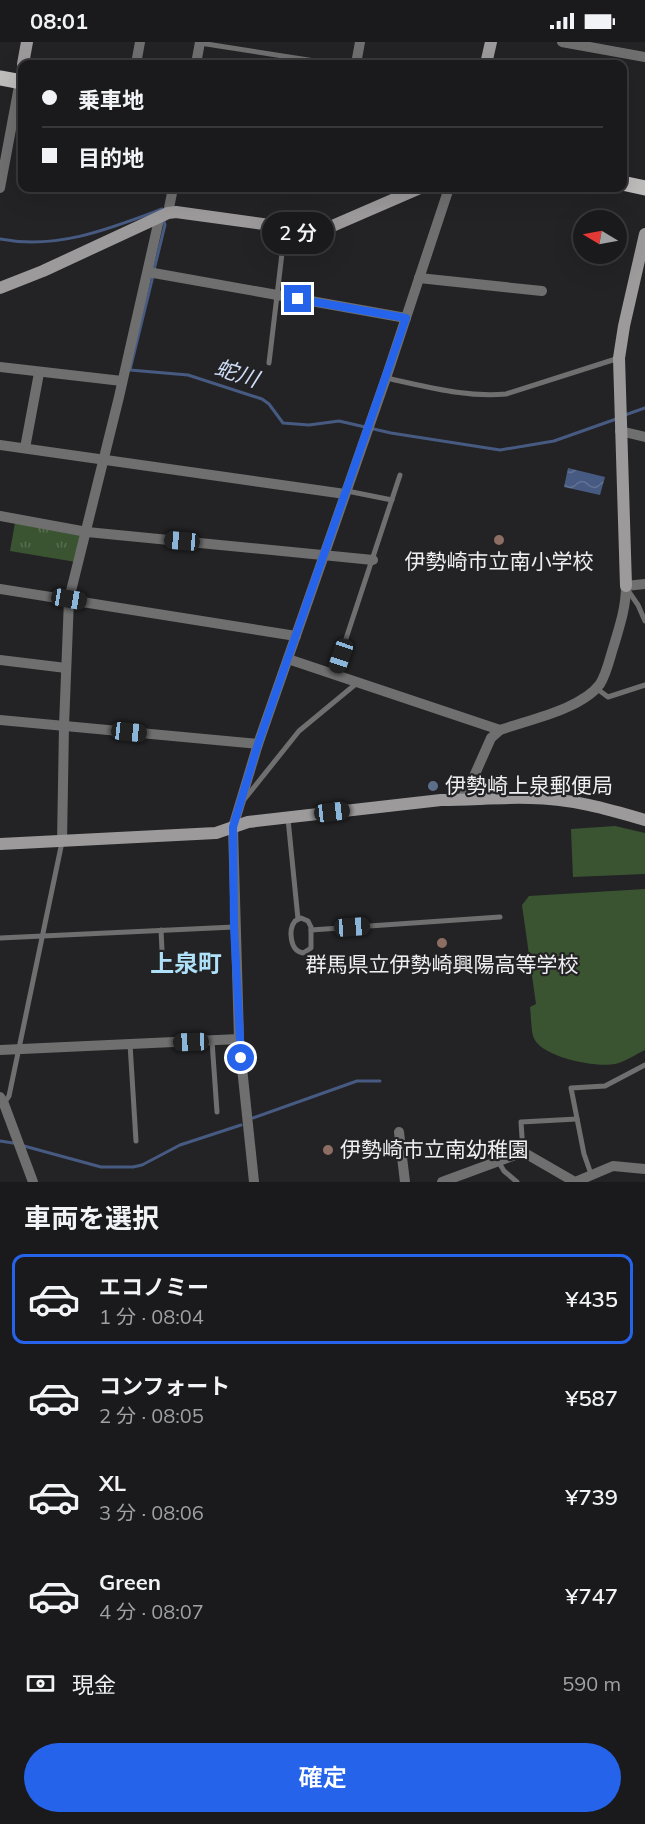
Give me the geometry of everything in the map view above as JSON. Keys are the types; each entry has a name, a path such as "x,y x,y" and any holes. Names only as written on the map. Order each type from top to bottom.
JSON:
{"main road":[{"path":"0,78 18,74"},
{"path":"627,184 645,188"}],"street":[{"path":"24,60 27,42"},
{"path":"137,60 140,42"},
{"path":"197,60 200,42"},
{"path":"357,60 360,42"},
{"path":"487,60 491,42"},
{"path":"562,42 645,57"},
{"path":"0,188 18,94"},
{"path":"62,842 69,599 105,459 158,224 171,192"},
{"path":"0,288 43,271 162,216 176,212 314,231 330,227 411,192"},
{"path":"254,1182 239,1039 234,927 233,827 258,744 386,378 448,192"},
{"path":"461,800 491,738 500,730 549,714 587,697 605,674 624,612 626,586 619,358 645,234"},
{"path":"148,272 406,318"},
{"path":"419,278 542,291"},
{"path":"0,367 122,381"},
{"path":"25,448 39,372"},
{"path":"620,428 645,437"},
{"path":"0,445 345,493"},
{"path":"0,516 87,532 373,560"},
{"path":"626,586 645,584"},
{"path":"0,589 296,636"},
{"path":"288,659 500,730"},
{"path":"0,660 66,668"},
{"path":"0,720 258,744"},
{"path":"0,844 216,833 248,822 441,800 530,798 560,800 645,820"},
{"path":"0,1050 239,1039"},
{"path":"2,1100 33,1182"},
{"path":"399,1132 405,1182"},
{"path":"442,1182 523,1152 575,1182 613,1166 645,1169"}],"lane":[{"path":"200,42 310,60"},
{"path":"269,363 285,227"},
{"path":"386,378 447,391 506,394 619,358"},
{"path":"334,675 400,475"},
{"path":"345,493 392,500"},
{"path":"626,586 645,621"},
{"path":"240,804 299,731 358,683"},
{"path":"596,688 608,697 645,685"},
{"path":"288,818 298,919"},
{"path":"2,1100 9,1096 40,936 62,842"},
{"path":"311,930 500,917"},
{"path":"298,919 308,921 311,930 311,948 306,952 297,952 293,947 291,926 298,919"},
{"path":"0,938 234,927"},
{"path":"161,930 163,971"},
{"path":"212,1041 217,1112"},
{"path":"130,1044 136,1141"},
{"path":"591,1174 584,1154 570,1088 605,1086 645,1065"},
{"path":"523,1152 521,1122 577,1119"},
{"path":"498,1161 504,1171 517,1182"}],"green space":[{"path":"15,523 80,535 76,562 10,551"},
{"path":"615,826 645,833 645,874 573,877 571,829"},
{"path":"645,889 645,1050 623,1062 606,1065 569,1059 546,1050 537,1043 532,1033 530,1007 536,1004 522,905 529,896"}],"water":[{"path":"568,468 605,477 600,495 564,487"}],"waterway":[{"name":"蛇川","path":"0,239 21,242 62,240 122,224 162,209 162,211"},
{"name":"蛇川","path":"154,270 165,225 163,218"},
{"name":"蛇川","path":"153,276 130,370 188,375 262,399 269,404 283,423 309,425 339,421 391,433 500,450 554,441 619,418"},
{"name":"蛇川","path":"625,415 645,408"},
{"path":"253,1118 357,1081 380,1081"},
{"path":"24,1146 101,1167 133,1167 142,1165 180,1145 241,1125"},
{"path":"0,1141 13,1143"}],"place":[{"name":"伊勢崎市立南小学校","path":"499,540"},
{"name":"伊勢崎上泉郵便局","path":"433,786"},
{"name":"群馬県立伊勢崎興陽高等学校","path":"442,943"},
{"name":"伊勢崎市立南幼稚園","path":"328,1150"}],"district":[{"name":"上泉町","path":"186,964"}],"route":[{"path":"241,1058 234,927 233,827 258,744 406,318 298,299"}]}
